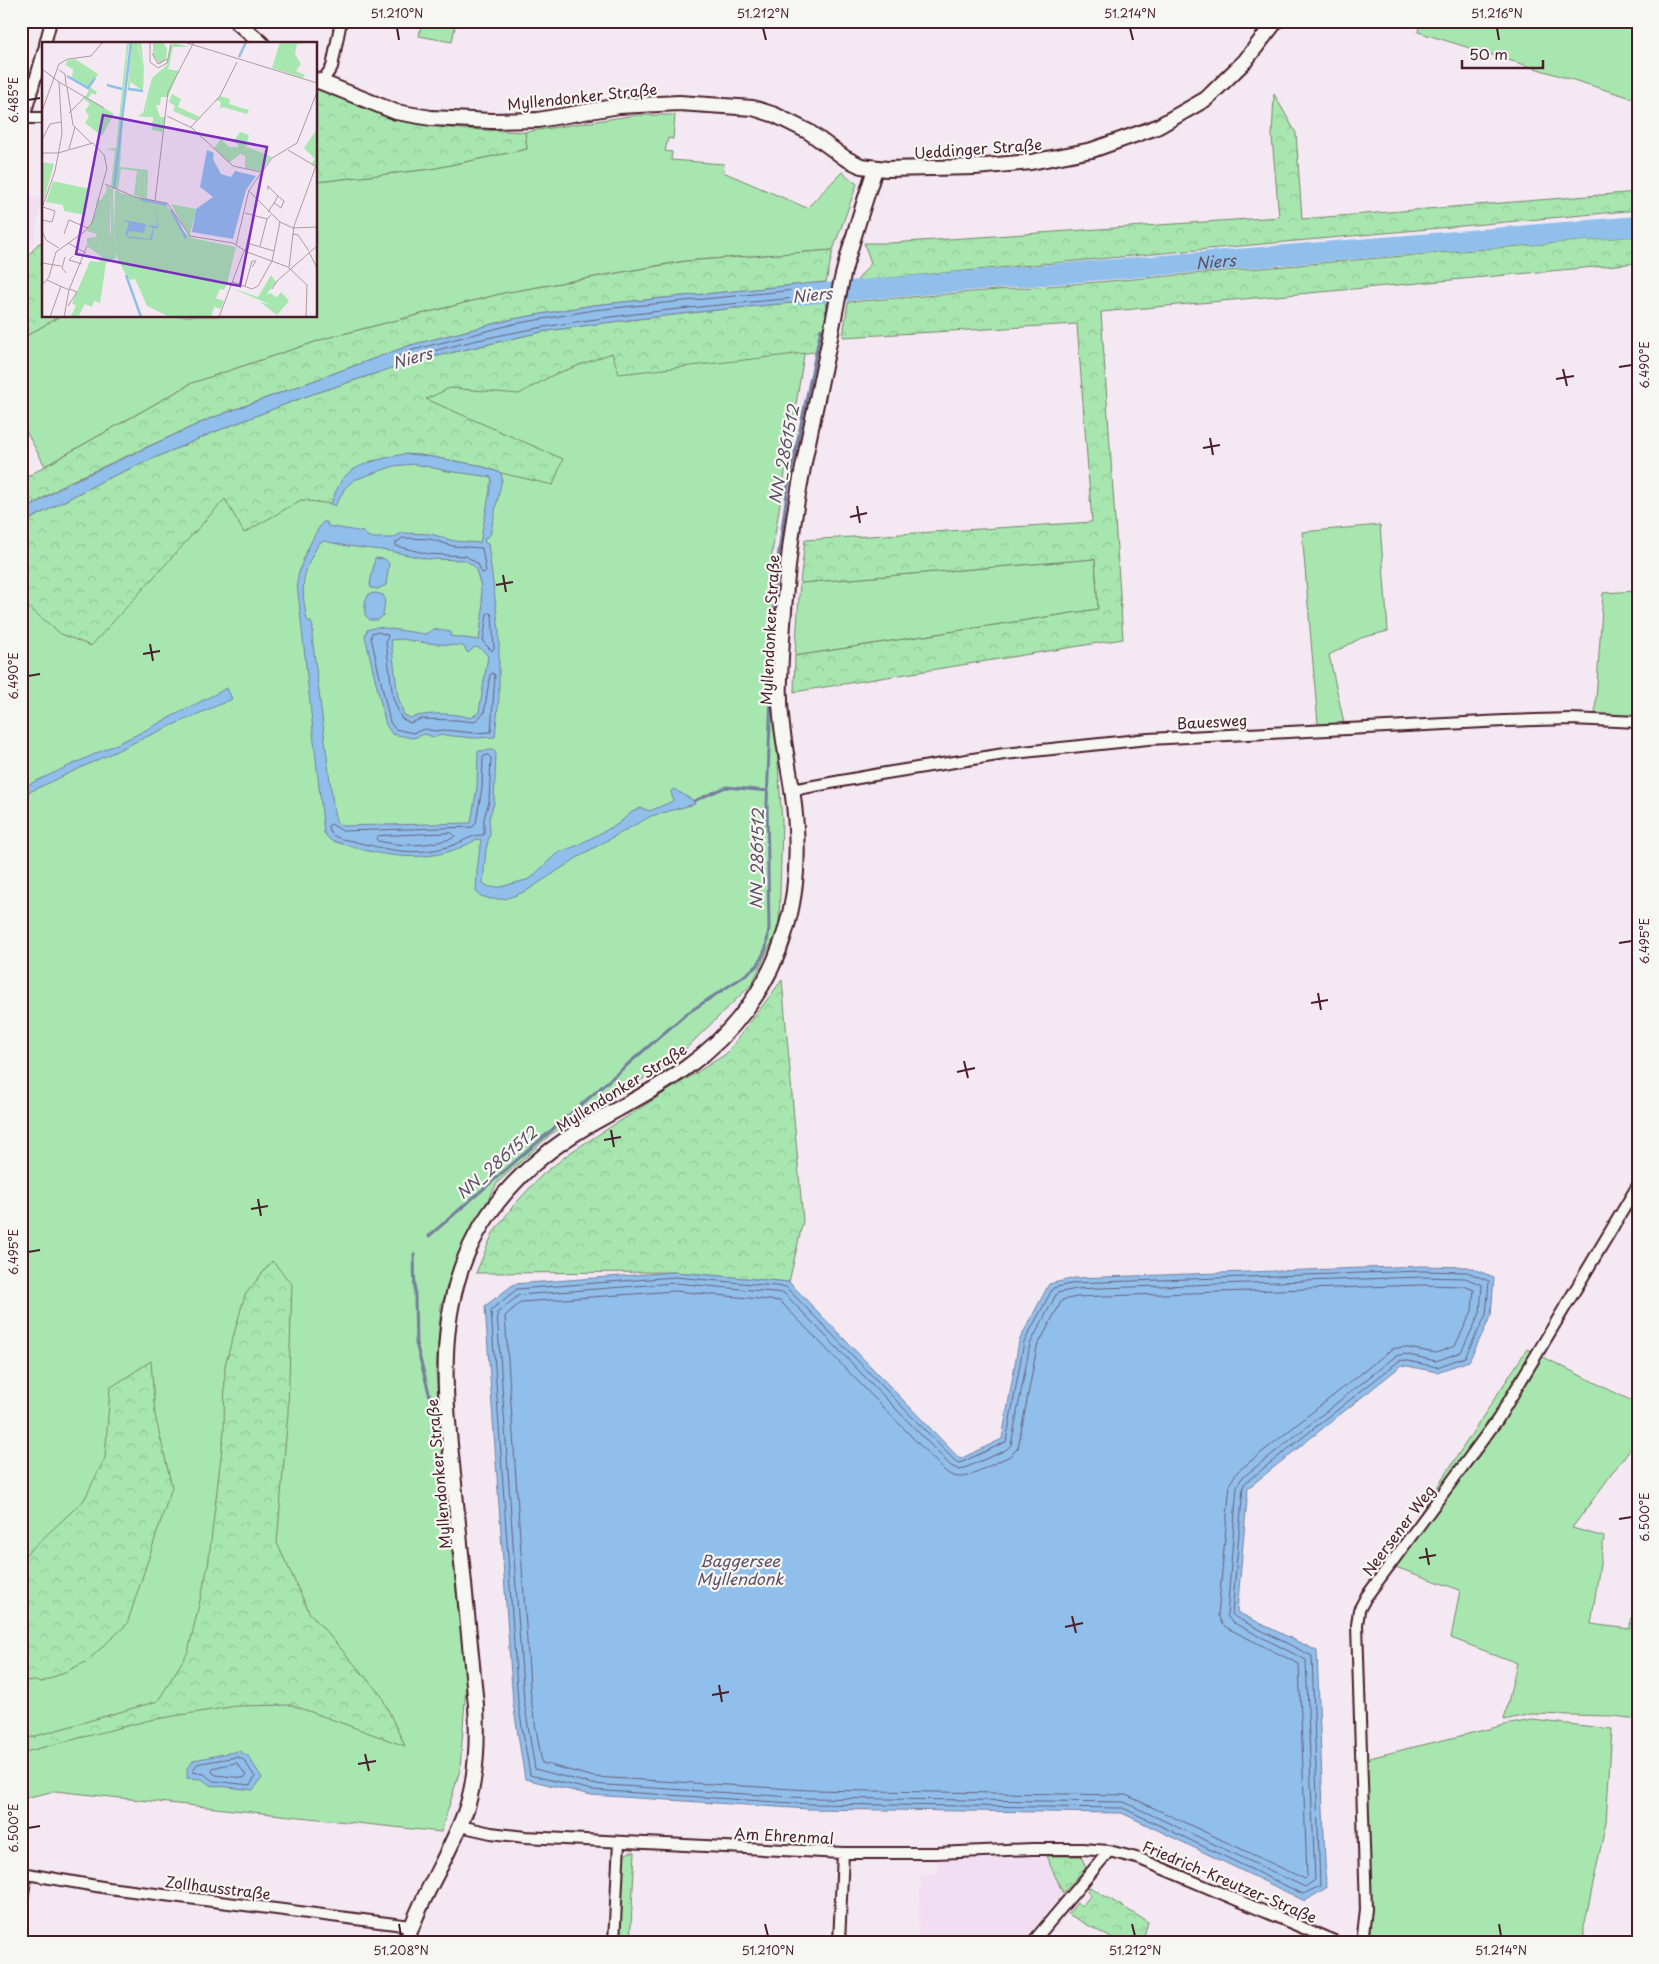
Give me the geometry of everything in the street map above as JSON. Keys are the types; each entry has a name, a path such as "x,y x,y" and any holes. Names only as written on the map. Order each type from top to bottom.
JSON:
{"street":[{"path":"46,42 52,21"},
{"path":"236,21 260,42"},
{"path":"319,82 332,67 341,21"},
{"name":"Ueddinger Straße","path":"875,169 975,167 1031,162 1092,150 1124,140 1157,127 1206,99 1245,62 1276,21"},
{"path":"42,56 23,118 42,118"},
{"name":"Myllendonker Straße","path":"319,82 396,112 431,118 492,121 538,120 619,106 679,103 753,108 775,115 809,132 853,162 875,169 836,308 801,476 787,583 780,700 792,790 797,857 791,909 785,934 773,964 747,1008 717,1042 685,1068 570,1137 530,1166 508,1189 487,1216 473,1240 458,1277 446,1329 446,1376 477,1736 476,1765 460,1826 420,1905 406,1943"},
{"name":"Bauesweg","path":"792,790 1004,754 1148,739 1504,721 1572,719 1638,722"},
{"name":"Neersener Weg","path":"1362,1943 1366,1909 1358,1694 1357,1625 1359,1610 1498,1419 1638,1185"},
{"name":"Am Ehrenmal","path":"460,1826 503,1835 843,1853 936,1853 1032,1849 1109,1851"},
{"path":"614,1943 619,1842"},
{"path":"1032,1943 1109,1851"},
{"name":"Friedrich-Kreutzer-Straße","path":"1109,1851 1140,1859 1339,1943"},
{"path":"838,1943 843,1853"},
{"path":"21,1905 24,1873"},
{"name":"Zollhausstraße","path":"24,1873 108,1888 412,1926"}],"shaded area":[{"path":"21,193 42,198 34,242 21,257"},
{"path":"1046,1856 1063,1893 1022,1943 918,1943 921,1875 937,1873 937,1861"}],"green space":[{"path":"422,21 456,21 452,42 419,36"},
{"path":"1421,21 1638,21 1638,100 1418,32"},
{"path":"318,90 385,116 421,125 525,132 527,149 431,169 318,182"},
{"path":"1274,94 1296,133 1302,219 1638,192 1638,210 877,279 867,286 855,283 871,263 864,243 890,243 1279,217 1272,137"},
{"path":"636,115 675,115 673,139 668,138 665,151 672,152 671,160 724,164 723,172 807,208 842,172 857,184 833,250 684,261 504,293 327,338 192,383 45,466 21,422 21,339 57,318 318,318 318,182 431,169 527,149 525,132"},
{"path":"1638,236 1638,263 1101,312 1123,639 794,692 795,656 1098,609 1095,559 800,583 805,540 1092,522 1077,324 843,337 848,302"},
{"path":"42,242 42,318 57,318 21,339 21,264 38,244"},
{"path":"833,250 826,282 593,305 513,319 411,345 209,419 67,483 21,512 21,480 42,468 192,383 327,338 504,293 686,261"},
{"path":"825,300 827,328 824,351 619,374 612,353 553,375 519,394 450,388 426,399 563,459 553,485 501,473 478,465 420,455 371,461 342,480 331,504 301,500 244,533 225,499 91,646 61,634 21,601 21,524 104,480 212,433 304,397 407,363 541,332 725,309"},
{"path":"807,336 772,553 774,706 782,822 779,927 752,984 673,1061 551,1134 498,1182 464,1242 441,1306 436,1371 448,1513 466,1685 460,1770 441,1832 55,1791 21,1799 21,557 277,435 552,359"},
{"path":"1380,525 1388,631 1361,638 1329,655 1344,723 1318,724 1302,532"},
{"path":"1095,559 1098,609 795,656 800,583"},
{"path":"1638,591 1638,717 1595,715 1603,593"},
{"path":"782,980 803,1221 789,1282 675,1272 476,1273 493,1233 514,1205 541,1176 571,1152 726,1054"},
{"path":"272,1261 292,1284 288,1413 277,1543 309,1612 381,1695 405,1746 292,1705 236,1706 150,1720 21,1753 21,1748 29,1738 158,1701 188,1652 208,1566 224,1431 225,1365 245,1295"},
{"path":"1527,1349 1638,1404 1638,1438 1572,1528 1604,1537 1591,1624 1629,1629 1638,1591 1638,1719 1613,1716 1531,1714 1504,1720 1517,1663 1451,1638 1460,1590 1387,1564"},
{"path":"151,1361 155,1415 172,1487 127,1624 86,1662 43,1682 21,1680 21,1559 84,1500 105,1458 110,1388"},
{"path":"1532,1720 1612,1729 1606,1822 1584,1927 1584,1943 1370,1943 1365,1759"},
{"path":"630,1852 635,1852 630,1943 619,1943 623,1858"},
{"path":"1046,1856 1081,1856 1086,1868 1063,1893"},
{"path":"1090,1887 1148,1922 1142,1943 1120,1943 1068,1914 1077,1903 1082,1906 1091,1895 1087,1892"}],"water":[{"path":"826,282 825,300 725,309 541,332 407,363 304,397 212,433 104,480 21,524 21,513 67,484 209,419 411,345 513,319 593,305"},
{"path":"403,454 478,465 501,473 502,479 490,535 484,539 485,543 488,544 499,630 499,697 495,737 474,738 443,735 433,737 425,734 413,738 392,734 386,725 365,636 367,630 377,627 425,634 434,629 451,632 450,636 479,640 483,609 480,583 475,567 465,560 428,559 324,541 319,543 306,571 303,588 307,620 311,622 313,627 312,636 334,813 337,823 342,826 471,823 477,787 478,751 494,750 496,754 494,803 489,818 490,833 486,849 483,883 489,887 500,887 530,879 557,853 576,846 618,824 632,812 641,808 650,811 673,801 671,791 674,789 694,801 695,804 651,816 583,854 528,890 504,899 491,899 481,896 476,892 481,840 477,839 441,854 404,856 367,851 348,846 330,840 324,833 297,583 300,568 315,535 323,522 327,522 328,526 363,532 373,538 393,538 402,533 431,534 454,541 480,543 490,484 492,482 491,477 447,471 415,464 394,466 354,480 345,488 335,506 331,504 341,481 353,470 378,460","holes":["401,639 463,646 468,653 475,647 480,648 488,656 479,712 471,718 449,714 433,714 411,718 404,715 398,697 391,640"]},
{"path":"375,558 385,559 389,563 386,585 378,589 371,588 370,584"},
{"path":"369,594 383,595 385,599 383,616 378,620 370,620 365,615 365,602"},
{"path":"227,688 232,699 21,796 21,788 134,736"},
{"name":"Baggersee Myllendonk","path":"1422,1266 1468,1267 1494,1277 1491,1316 1469,1361 1437,1372 1402,1365 1248,1488 1237,1612 1317,1651 1326,1888 1305,1901 1122,1813 808,1809 591,1795 525,1779 513,1703 485,1306 514,1284 675,1272 789,1282 960,1459 1002,1439 1019,1341 1049,1284 1075,1278"},
{"path":"239,1751 248,1756 262,1778 253,1790 210,1785 202,1779 187,1778 187,1768 194,1760"}],"waterway":[{"name":"Niers","path":"799,295 1638,226"},
{"name":"NN_2861512","path":"826,312 829,292"},
{"name":"NN_2861512","path":"429,1236 686,1014 758,965 766,948 769,928 767,804 775,581 788,486 821,329"},
{"path":"694,801 726,787 768,791"},
{"name":"NN_2861512","path":"414,1254 416,1343 437,1424"}]}
